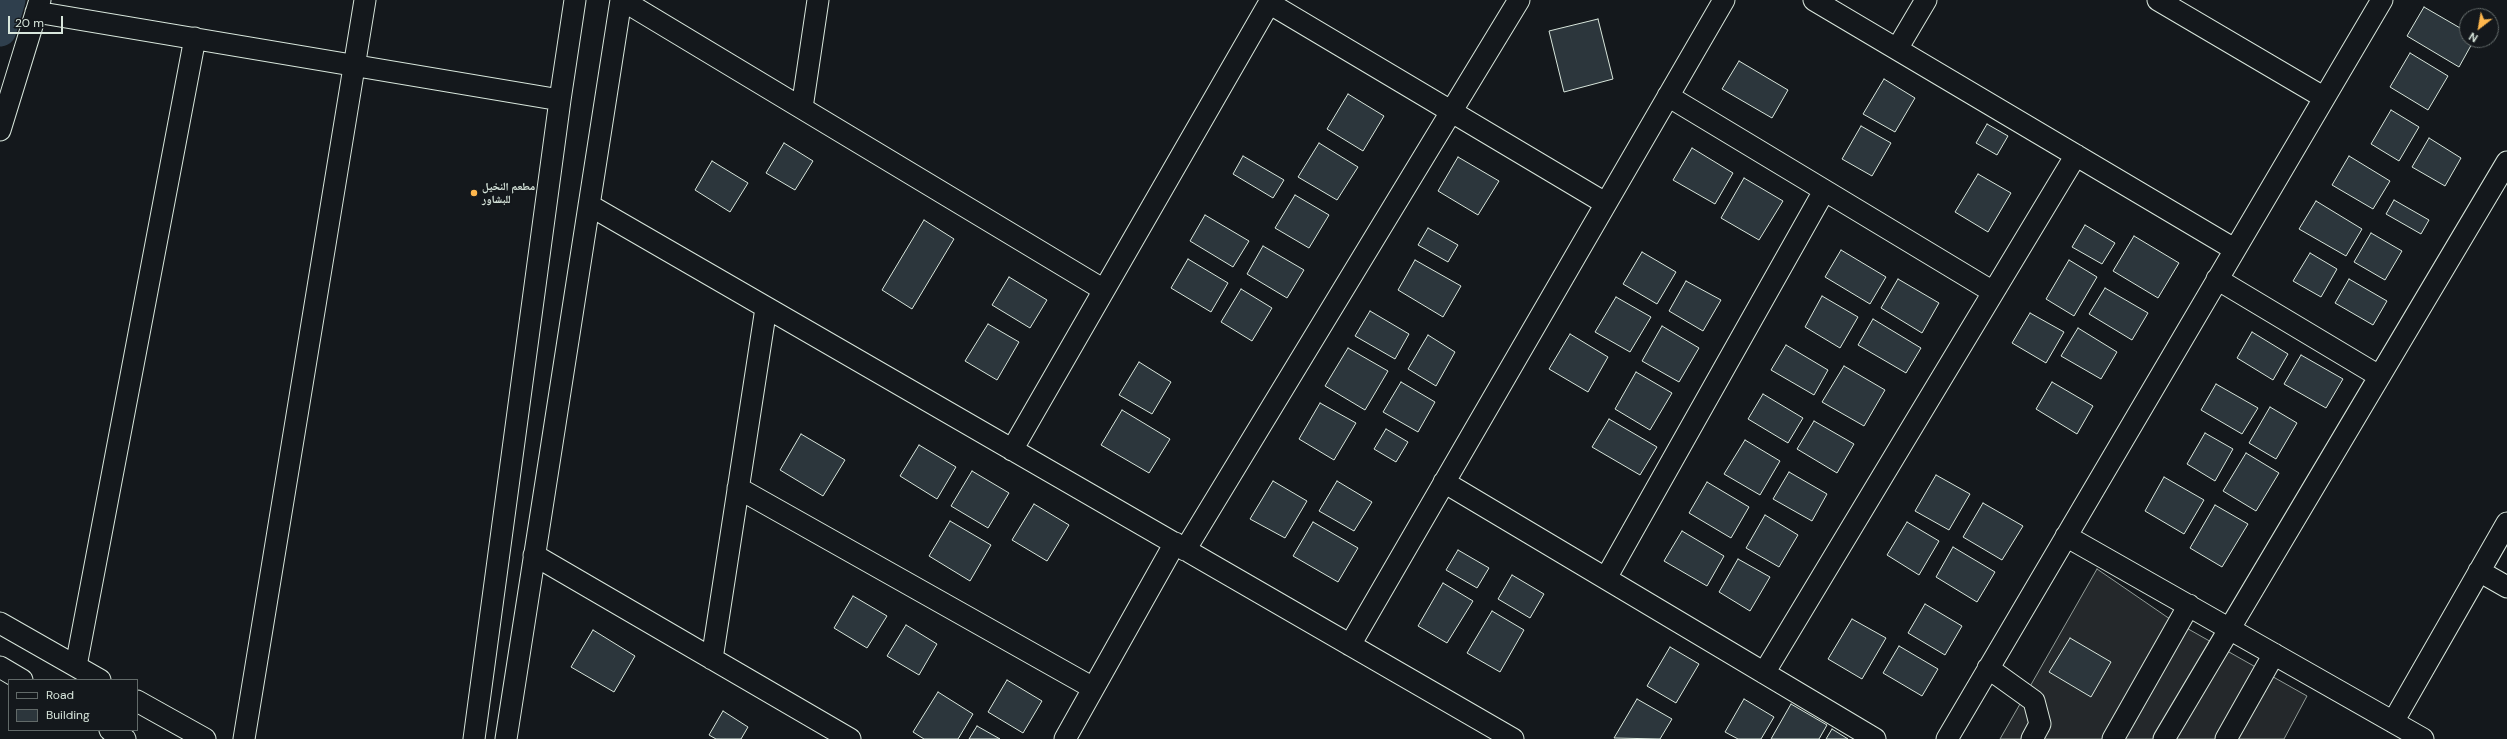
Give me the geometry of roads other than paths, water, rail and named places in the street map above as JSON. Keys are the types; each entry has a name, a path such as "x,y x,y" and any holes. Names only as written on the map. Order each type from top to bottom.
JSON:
{"street":[{"path":"244,739 365,0"},
{"path":"474,739 560,100 575,0"},
{"path":"509,737 534,555 621,0 1104,290"},
{"path":"802,108 818,0"},
{"path":"1065,739 1093,688 1180,546 1451,112 1519,0"},
{"path":"1350,645 1724,0"},
{"path":"1814,0 2234,249"},
{"path":"1897,49 1926,0"},
{"path":"2158,0 2323,97"},
{"path":"1947,739 2323,97 2382,0"},
{"path":"1012,450 1270,2 1451,112 1606,203"},
{"path":"0,130 38,6 195,38 560,100"},
{"path":"76,666 195,38"},
{"path":"1668,96 1993,292"},
{"path":"1764,673 2076,155"},
{"path":"2164,739 2228,628 2379,376 2499,194 2507,162"},
{"path":"1606,578 1824,190"},
{"path":"589,206 1180,546 1502,736"},
{"path":"2216,279 2379,376"},
{"path":"712,659 766,308"},
{"path":"1444,482 1875,739"},
{"path":"738,488 1093,688"},
{"path":"2393,722 2507,523"},
{"path":"2066,536 2423,739"},
{"path":"534,555 850,739"},
{"path":"2479,571 2507,587"},
{"path":"2113,739 2189,605"},
{"path":"0,624 98,679"},
{"path":"2226,739 2274,654"},
{"path":"0,667 20,679"},
{"path":"1988,668 2034,701 2040,724 2032,739"},
{"path":"138,702 205,739"},
{"path":"112,731 125,739"}],"waterway":[{"path":"0,30 9,0"}],"place":[{"name":"مطعم النخيل للبشاور","path":"474,193"}]}
